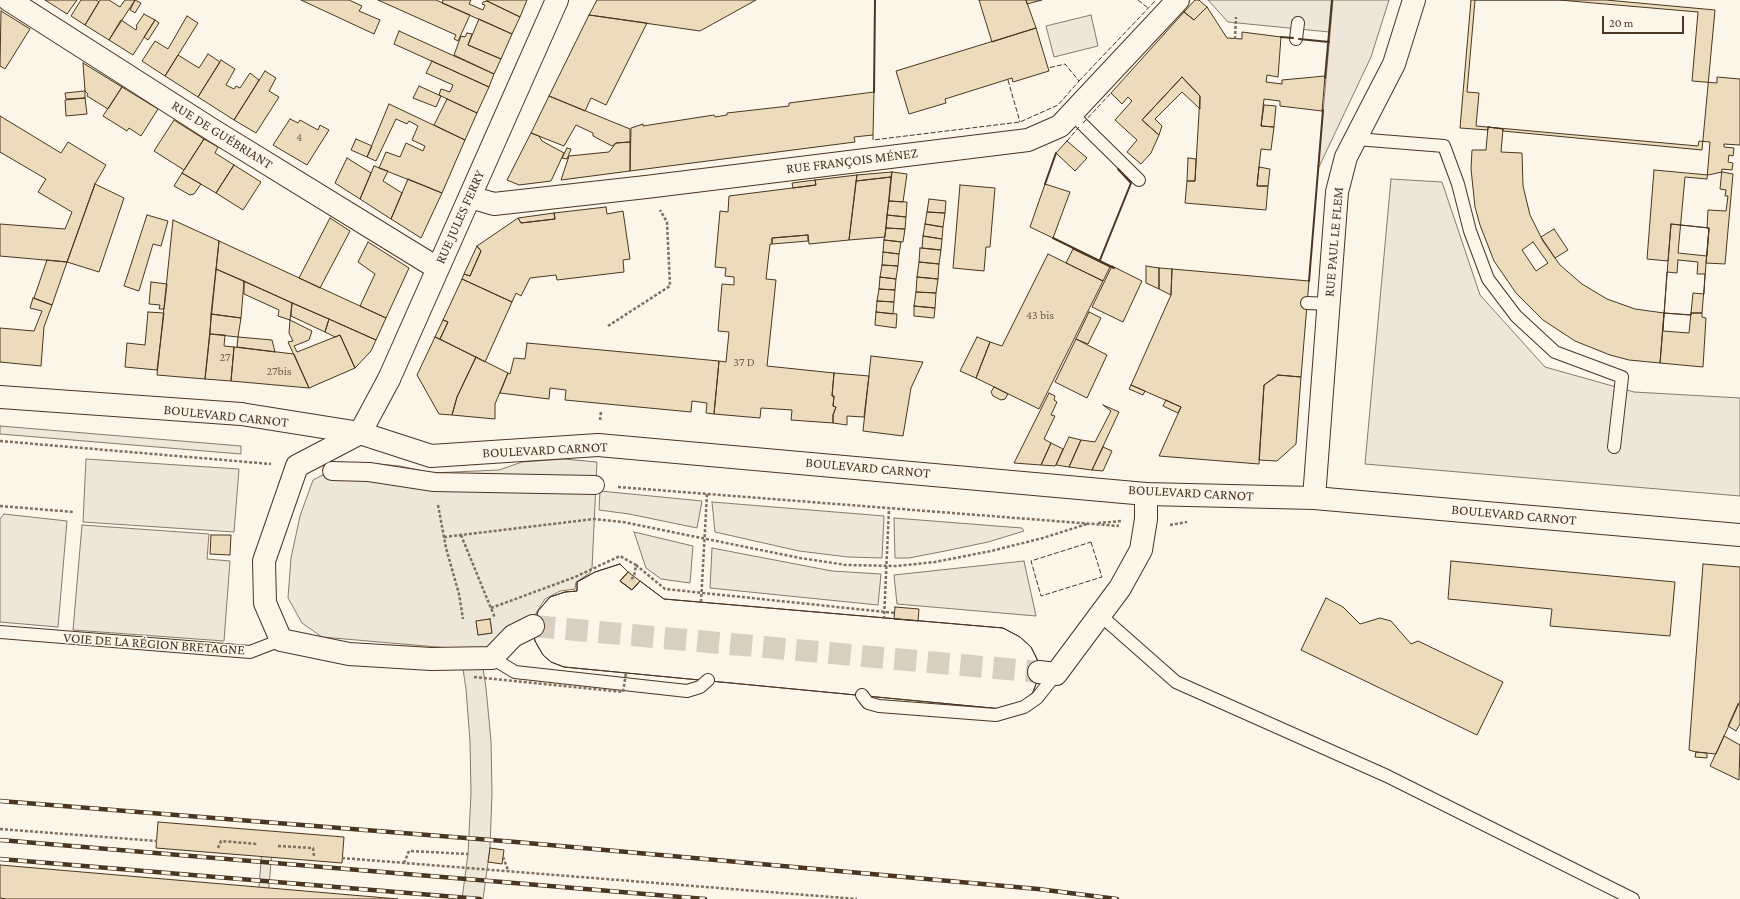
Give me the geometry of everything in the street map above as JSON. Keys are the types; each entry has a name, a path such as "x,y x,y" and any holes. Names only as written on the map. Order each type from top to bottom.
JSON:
{"street":[{"name":"RUE DE GUÉBRIANT","path":"9,0 211,129 437,268"},
{"name":"RUE JULES FERRY","path":"360,433 389,379 557,0"},
{"name":"RUE FRANÇOIS MÉNEZ","path":"470,198 494,204 646,187 1028,140 1060,126 1178,0"},
{"name":"RUE PAUL LE FLEM","path":"1314,498 1337,192 1346,157 1394,64 1414,0"},
{"name":"BOULEVARD CARNOT","path":"0,397 241,414 360,433 431,456 598,445 1146,494 1314,498 1740,535"},
{"path":"360,433 297,466 264,561 265,603 281,640 349,654 431,660 492,658 513,636 533,626"},
{"path":"332,470 369,472 434,482 595,485"},
{"path":"1047,673 1100,615 1120,588 1141,550 1146,519 1146,494"}],"lane":[{"path":"1296,38 1298,23"},
{"path":"1072,114 1139,180"},
{"path":"1356,138 1444,146 1458,184 1470,231 1488,279 1516,316 1555,352 1622,377 1614,447"},
{"path":"1307,303 1328,304"},
{"path":"1100,615 1176,682 1387,776 1633,899"},
{"name":"VOIE DE LA RÉGION BRETAGNE","path":"0,632 250,652 281,640"},
{"path":"492,658 515,672 687,691 700,687 708,680"},
{"path":"862,695 868,703 879,706 996,715 1024,707 1037,698 1047,673"}],"path":[{"path":"1235,39 1236,17"},
{"path":"608,326 670,286 667,222 646,187"},
{"path":"0,441 297,466"},
{"path":"434,482 444,537 463,619"},
{"path":"701,602 708,494"},
{"path":"0,506 74,512"},
{"path":"884,619 889,508"},
{"path":"444,537 594,519 623,522 800,558 846,565 887,566 935,562 991,551 1043,538 1088,523 1146,519"},
{"path":"462,535 496,619"},
{"path":"491,608 575,577 620,556 636,565 665,589 894,612"},
{"path":"630,581 634,576 636,565"},
{"path":"474,677 624,692 626,673"},
{"path":"0,829 157,841"},
{"path":"218,848 222,841 257,844"},
{"path":"278,846 313,848 314,856"},
{"path":"404,863 409,851 468,854"},
{"path":"503,857 508,870"},
{"path":"342,858 508,870 857,899"}],"shaded area":[{"path":"1208,0 1332,0 1329,32 1228,22"},
{"path":"1333,0 1389,0 1371,57 1318,169"},
{"path":"1091,15 1098,46 1054,57 1046,26"},
{"path":"1391,179 1442,182 1480,295 1545,367 1634,392 1740,398 1740,496 1365,464"},
{"path":"0,426 241,446 241,454 0,434"},
{"path":"86,459 239,469 234,532 83,522"},
{"path":"564,459 597,462 592,568 590,573 576,582 575,589 560,591 545,599 533,618 491,649 480,649 486,688 491,741 492,793 490,848 483,899 462,899 468,854 471,793 470,741 466,689 460,649 322,637 302,623 288,598 291,558 300,516 313,480 344,464 368,463 400,466 432,473 499,470 522,462","holes":["490,619 492,633 478,635 476,621"]},
{"path":"600,491 702,501 697,528 629,514 599,510"},
{"path":"712,502 884,516 882,558 848,557 799,551 715,532"},
{"path":"4,514 67,521 58,627 0,622 0,519"},
{"path":"894,518 1022,528 1024,531 988,542 945,551 909,558 895,558"},
{"path":"82,525 209,534 207,559 230,561 224,641 73,630"},
{"path":"634,532 693,546 690,583 661,579 646,568"},
{"path":"712,548 832,571 881,574 878,605 710,588"},
{"path":"1024,561 1036,616 897,604 894,575"},
{"path":"262,849 272,850 268,899 258,899"}],"building":[{"path":"45,0 77,0 67,14"},
{"path":"81,0 96,0 99,2 85,25 71,16"},
{"path":"100,0 109,0 120,7 125,0 135,0 109,40 85,25"},
{"path":"135,0 141,3 135,13 130,10"},
{"path":"301,0 349,0 362,6 359,11 380,20 374,34"},
{"path":"378,0 436,0 470,15 458,41 454,39 456,35"},
{"path":"443,0 471,0 469,4 483,10 485,5 482,4 483,2 487,1 520,17 512,34 442,3"},
{"path":"487,0 527,0 520,17"},
{"path":"597,0 756,0 700,31 589,15"},
{"path":"979,0 1026,0 1036,28 992,42"},
{"path":"1026,0 1042,0 1027,4"},
{"path":"1195,0 1199,0 1207,7 1194,20 1184,12"},
{"path":"1471,0 1606,0 1715,10 1702,150 1503,131 1503,129 1488,127 1488,130 1460,128"},
{"path":"1475,0 1559,0 1698,12 1692,81 1717,83 1717,77 1740,79 1740,145 1724,144 1724,147 1734,148 1733,156 1729,155 1728,162 1733,163 1732,170 1722,169 1720,189 1726,190 1725,196 1728,196 1726,211 1708,210 1707,228 1709,228 1707,256 1678,253 1685,177 1707,179 1710,142 1699,141 1698,146 1476,126 1479,93 1467,92"},
{"path":"1207,7 1227,38 1242,39 1242,32 1281,37 1278,77 1267,75 1266,82 1282,84 1282,80 1325,76 1322,111 1280,106 1280,101 1264,99 1261,126 1274,127 1271,150 1261,149 1257,186 1268,186 1266,210 1185,203 1187,181 1195,181 1200,96 1182,77 1142,120 1159,135 1151,153 1141,164 1127,152 1137,140 1115,120 1132,101 1128,97 1122,104 1111,93 1184,12 1194,20"},
{"path":"1,11 30,29 5,69 0,66"},
{"path":"144,14 155,20 133,55 109,40 121,20 136,30 136,26"},
{"path":"589,15 647,23 606,105 591,98 585,111 549,96"},
{"path":"187,16 198,23 165,76 142,61 155,41 168,49"},
{"path":"479,19 512,34 501,59 468,45"},
{"path":"155,20 159,23 148,40 144,37"},
{"path":"1036,28 1049,71 1013,82 1012,78 945,99 946,103 909,114 896,71"},
{"path":"399,31 494,74 489,87 394,44"},
{"path":"467,33 472,34 468,45 501,59 494,74 454,55 461,36 465,37"},
{"path":"208,54 220,62 198,97 165,76 178,55 199,68"},
{"path":"221,60 235,69 226,85 234,89 236,86 240,88 250,73 259,80 234,120 198,97"},
{"path":"432,61 489,87 477,113 439,95 441,89 450,92 453,85 426,73"},
{"path":"83,63 122,87 108,109 87,96 88,94 85,91"},
{"path":"265,71 276,78 269,91 279,97 256,133 234,120"},
{"path":"1182,77 1200,96 1200,109 1182,92 1155,119 1162,126 1159,135 1142,120"},
{"path":"419,86 441,96 436,107 413,98"},
{"path":"122,87 158,109 141,136 129,128 127,131 103,116"},
{"path":"85,91 85,98 66,99 65,93"},
{"path":"874,92 873,135 854,137 855,142 630,171 631,128 643,124 643,126 714,115 715,117 727,115 727,113 789,106 789,103"},
{"path":"549,96 630,129 630,142 616,143 612,146 593,136 593,133 576,125 564,146 531,133"},
{"path":"85,98 87,114 66,116 65,100"},
{"path":"447,99 477,113 465,140 434,125"},
{"path":"389,104 465,140 442,193 379,168 386,152 400,157 406,143 423,151 425,146 412,140 418,126 409,121 407,124 396,119 376,161 367,157"},
{"path":"1264,105 1276,106 1274,127 1261,126"},
{"path":"0,116 61,153 68,142 106,165 95,184 67,262 0,256 0,224 65,229 72,212 38,192 46,179 0,152"},
{"path":"290,119 298,123 300,120 318,130 320,125 329,130 307,165 273,145"},
{"path":"174,120 204,139 184,170 154,151"},
{"path":"1488,127 1503,129 1501,152 1522,153 1523,186 1530,215 1543,241 1560,265 1582,284 1607,299 1635,309 1664,313 1660,363 1629,360 1610,355 1575,341 1543,320 1516,293 1494,261 1480,225 1475,207 1471,169 1472,150 1486,150"},
{"path":"531,133 539,136 542,141 564,153 551,181 519,185 507,180"},
{"path":"204,139 218,147 215,153 234,165 216,193 182,173"},
{"path":"356,139 372,146 367,157 351,150"},
{"path":"1067,141 1087,158 1075,171 1056,153"},
{"path":"630,142 630,171 561,180 569,156 609,152 616,143"},
{"path":"567,148 571,149 567,159 562,158"},
{"path":"347,158 371,173 360,199 335,183"},
{"path":"1188,158 1196,159 1195,181 1187,181"},
{"path":"234,165 261,182 243,210 216,193"},
{"path":"374,166 388,171 383,181 402,193 391,219 360,199"},
{"path":"1259,167 1270,169 1268,186 1257,186"},
{"path":"1654,170 1708,175 1722,172 1733,174 1725,264 1706,263 1709,228 1671,224 1668,261 1647,259"},
{"path":"892,172 907,174 903,202 889,201"},
{"path":"892,172 891,177 856,181 857,175"},
{"path":"182,173 201,184 194,194 190,195 174,186"},
{"path":"857,175 849,240 809,244 808,235 772,238 766,279 776,280 767,366 834,373 832,396 834,396 833,406 836,407 833,415 833,423 791,420 792,410 761,408 760,418 714,414 719,361 726,362 729,332 718,331 722,284 734,285 734,277 725,276 726,268 715,267 720,211 728,212 729,196 816,185 815,180"},
{"path":"891,177 885,237 849,240 856,181"},
{"path":"408,179 442,193 421,238 391,219"},
{"path":"815,180 816,185 793,188 792,183"},
{"path":"95,184 124,198 99,272 67,262"},
{"path":"1045,184 1070,192 1053,238 1030,227"},
{"path":"960,185 995,188 990,247 986,247 984,271 953,268"},
{"path":"929,199 946,201 945,213 927,212"},
{"path":"889,201 907,202 906,217 887,215"},
{"path":"606,207 607,214 623,211 630,259 623,260 624,272 557,280 556,275 530,278 521,296 516,293 512,302 462,279 464,274 470,276 481,251 477,246 518,218 521,223 555,219 554,213"},
{"path":"927,212 945,213 943,227 925,224"},
{"path":"554,213 555,219 521,223 518,218"},
{"path":"147,215 168,221 161,246 153,244 139,291 124,286"},
{"path":"887,215 906,217 905,229 886,228"},
{"path":"330,218 350,231 320,288 299,278"},
{"path":"173,220 219,241 205,379 157,375"},
{"path":"925,224 943,227 942,239 923,236"},
{"path":"1671,224 1709,228 1702,313 1691,313 1691,315 1664,313"},
{"path":"886,228 905,229 903,242 884,240"},
{"path":"1554,229 1568,250 1555,258 1541,237"},
{"path":"808,235 808,241 772,244 772,238"},
{"path":"923,236 942,239 941,250 922,248"},
{"path":"884,240 901,242 899,254 883,252"},
{"path":"219,241 386,318 376,340 216,269"},
{"path":"368,242 409,268 386,318 360,306 375,274 358,262"},
{"path":"1533,242 1548,263 1536,271 1522,250"},
{"path":"477,246 481,251 470,276 464,274"},
{"path":"920,248 941,250 939,264 919,262"},
{"path":"1073,249 1110,267 1103,281 1066,263"},
{"path":"883,252 899,254 898,266 882,265"},
{"path":"1048,254 1103,281 1039,409 976,378 990,342 1002,346"},
{"path":"47,260 67,262 52,305 34,298"},
{"path":"1678,260 1698,262 1697,274 1705,274 1704,294 1693,293 1689,333 1663,331 1667,272 1677,273"},
{"path":"919,262 939,264 938,279 917,277"},
{"path":"882,265 898,266 896,279 880,277"},
{"path":"1112,266 1142,281 1123,322 1092,307"},
{"path":"1146,266 1159,268 1159,289 1146,283"},
{"path":"1159,268 1172,269 1171,295 1159,289"},
{"path":"216,269 244,281 241,318 211,314"},
{"path":"1172,269 1309,281 1301,377 1278,375 1264,385 1259,464 1159,456 1181,407 1131,385 1171,295"},
{"path":"880,277 896,279 895,290 879,289"},
{"path":"917,277 938,279 936,293 916,292"},
{"path":"462,279 512,302 485,362 440,339 448,322 443,320"},
{"path":"244,281 292,303 290,320 278,316 279,310 244,294"},
{"path":"151,282 167,284 164,309 159,309 160,305 149,304"},
{"path":"879,289 895,290 894,302 877,301"},
{"path":"916,292 936,293 935,308 914,306"},
{"path":"33,298 52,305 44,327 41,366 0,362 0,328 34,331 42,311 30,308"},
{"path":"877,301 894,302 893,314 876,312"},
{"path":"292,303 329,319 325,332 291,316"},
{"path":"914,306 935,308 934,318 914,316"},
{"path":"148,312 164,313 157,370 125,367 127,343 145,345"},
{"path":"876,312 897,314 896,328 875,325"},
{"path":"1089,312 1101,318 1088,344 1076,339"},
{"path":"1664,313 1691,315 1691,313 1702,313 1702,317 1706,318 1703,367 1660,363"},
{"path":"211,314 241,318 238,337 210,334"},
{"path":"329,319 376,340 371,351 355,368 340,335 335,337 325,332"},
{"path":"290,320 312,331 309,340 294,346 297,352 340,335 355,368 309,388 288,342 293,341 289,333"},
{"path":"443,320 448,322 440,339 435,337"},
{"path":"210,334 225,335 224,346 234,347 231,381 205,379"},
{"path":"238,337 272,340 275,352 237,347"},
{"path":"435,337 476,357 457,397 452,415 439,414 417,375"},
{"path":"977,337 990,342 976,378 960,371"},
{"path":"1076,339 1107,355 1087,398 1055,382"},
{"path":"527,343 719,361 714,414 706,413 707,403 692,401 691,412 565,400 566,390 550,388 549,399 500,393 508,373 510,374 514,358 525,359"},
{"path":"234,347 294,354 309,388 231,381"},
{"path":"871,356 923,362 911,388 903,436 863,431"},
{"path":"476,357 508,373 495,404 495,419 452,415 457,397"},
{"path":"834,373 869,376 864,417 847,416 847,425 833,423 833,415 836,407 833,406 834,396 832,396"},
{"path":"1278,375 1301,377 1296,444 1277,461 1259,460 1264,385"},
{"path":"1131,385 1145,391 1143,395 1129,389"},
{"path":"994,387 1008,394 1005,399 1001,400 993,396 991,392"},
{"path":"1049,393 1055,396 1054,400 1057,402 1051,415 1055,416 1044,439 1051,443 1041,465 1014,463"},
{"path":"1166,400 1181,407 1178,413 1163,406"},
{"path":"1103,405 1119,412 1092,470 1069,467 1081,440 1095,442 1111,411"},
{"path":"1069,437 1081,440 1069,467 1056,465"},
{"path":"1051,443 1063,449 1056,465 1041,465"},
{"path":"1103,447 1112,451 1103,471 1092,470"},
{"path":"211,535 231,535 230,555 210,554"},
{"path":"1451,561 1675,582 1670,636 1550,626 1552,609 1448,599"},
{"path":"620,564 628,572 620,581 632,590 640,581 664,599 1003,628 1020,637 1031,647 1037,659 1038,679 1033,692 1026,700 1002,709 564,667 551,662 543,655 535,641 533,630 538,611 550,597 565,592 577,591 577,582 595,572"},
{"path":"620,564 628,572 620,581 632,590 640,581 664,599 1003,628 1020,637 1031,647 1037,659 1038,679 1033,692 1026,700 1002,709 564,667 551,662 543,655 535,641 533,630 538,611 550,597 565,592 577,591 577,582 595,572"},
{"path":"1703,564 1740,567 1740,701 1716,754 1689,750"},
{"path":"628,572 640,581 632,590 620,581"},
{"path":"1326,598 1343,607 1360,624 1380,618 1391,621 1411,644 1418,641 1503,682 1477,735 1301,650"},
{"path":"895,607 919,609 918,621 894,619"},
{"path":"490,619 492,633 478,635 476,621"},
{"path":"1738,704 1740,705 1740,724 1736,731 1728,726"},
{"path":"1724,736 1740,745 1739,780 1710,766"},
{"path":"1696,752 1707,753 1707,758 1695,757"},
{"path":"158,822 344,837 342,863 156,848"},
{"path":"490,848 504,850 502,864 488,862"},
{"path":"0,865 398,899 7,899 0,898"}],"tunnel":[{"path":"533,626 1039,672"}],"railway":[{"path":"0,801 516,842 1038,889 1117,899"},
{"path":"0,840 705,899"},
{"path":"0,859 480,899"}],"fence":[{"path":"1138,0 1148,8"},
{"path":"1079,81 1156,0"},
{"path":"873,135 873,140 1020,122 1058,105 1079,81 1065,64 1048,68"},
{"path":"1008,80 1020,122"},
{"path":"1083,123 1111,93"},
{"path":"1067,141 1079,127"},
{"path":"1091,542 1102,577 1041,596 1031,561 1091,542"}],"wall":[{"path":"874,92 875,0"},
{"path":"1325,78 1332,0"},
{"path":"1281,37 1293,38"},
{"path":"1299,39 1329,42"},
{"path":"1309,281 1323,110"},
{"path":"1045,184 1056,153"},
{"path":"1100,260 1131,183 1118,169"},
{"path":"1053,238 1114,268"}]}
